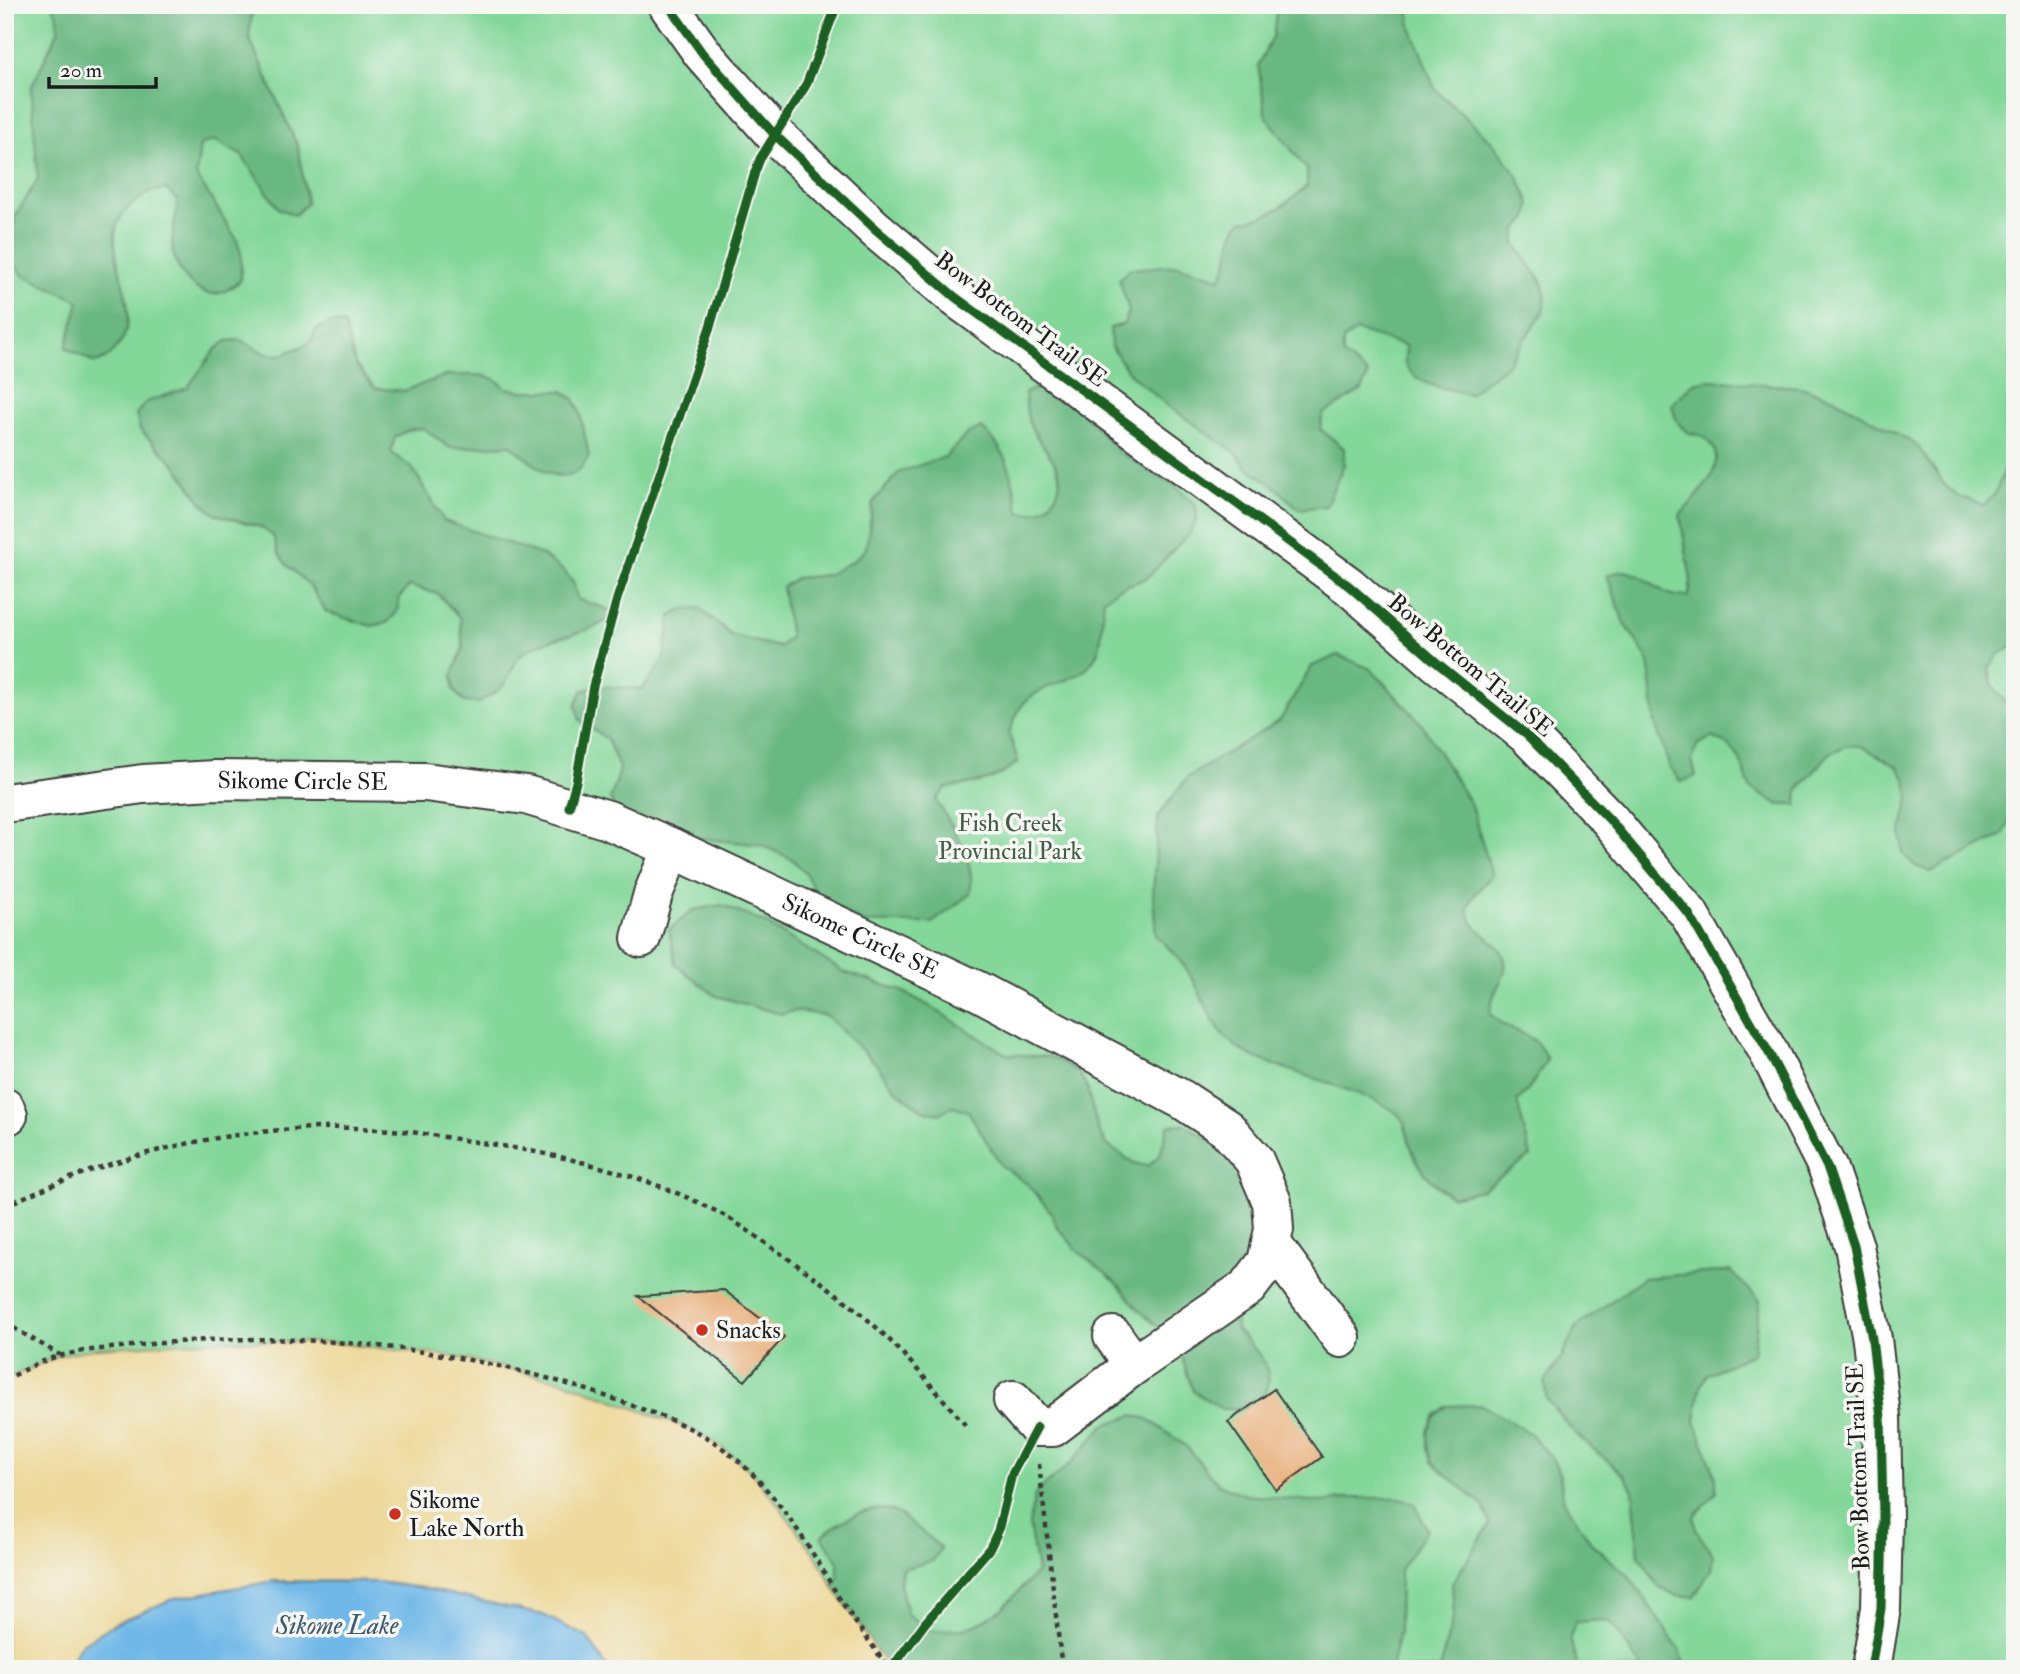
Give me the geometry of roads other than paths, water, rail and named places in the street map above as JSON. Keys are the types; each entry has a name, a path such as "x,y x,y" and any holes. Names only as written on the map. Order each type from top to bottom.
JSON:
{"lane":[{"name":"Bow Bottom Trail SE","path":"668,5 703,54 774,134 874,228 955,297 1349,586 1436,662 1528,736 1609,818 1689,914 1769,1053 1828,1169 1854,1246 1872,1339 1881,1417 1881,1608 1871,1669"},
{"name":"Sikome Circle SE","path":"5,803 131,785 191,780 425,782 526,795 608,820 672,848 978,991 1183,1100 1227,1129 1254,1160 1272,1202 1274,1230 1267,1262 1248,1287 1123,1350 1053,1427 1025,1414"},
{"path":"641,938 653,894 672,848"},
{"path":"1271,1243 1340,1338"}],"water":[{"name":"Sikome Lake","path":"275,1581 377,1582 422,1588 543,1615 587,1637 608,1669 65,1669 81,1645 114,1624 175,1598"}],"place":[{"name":"Snacks","path":"702,1330"},
{"name":"Sikome Lake North","path":"395,1514"}],"park label":[{"name":"Fish Creek Provincial Park","path":"1010,837"}]}
